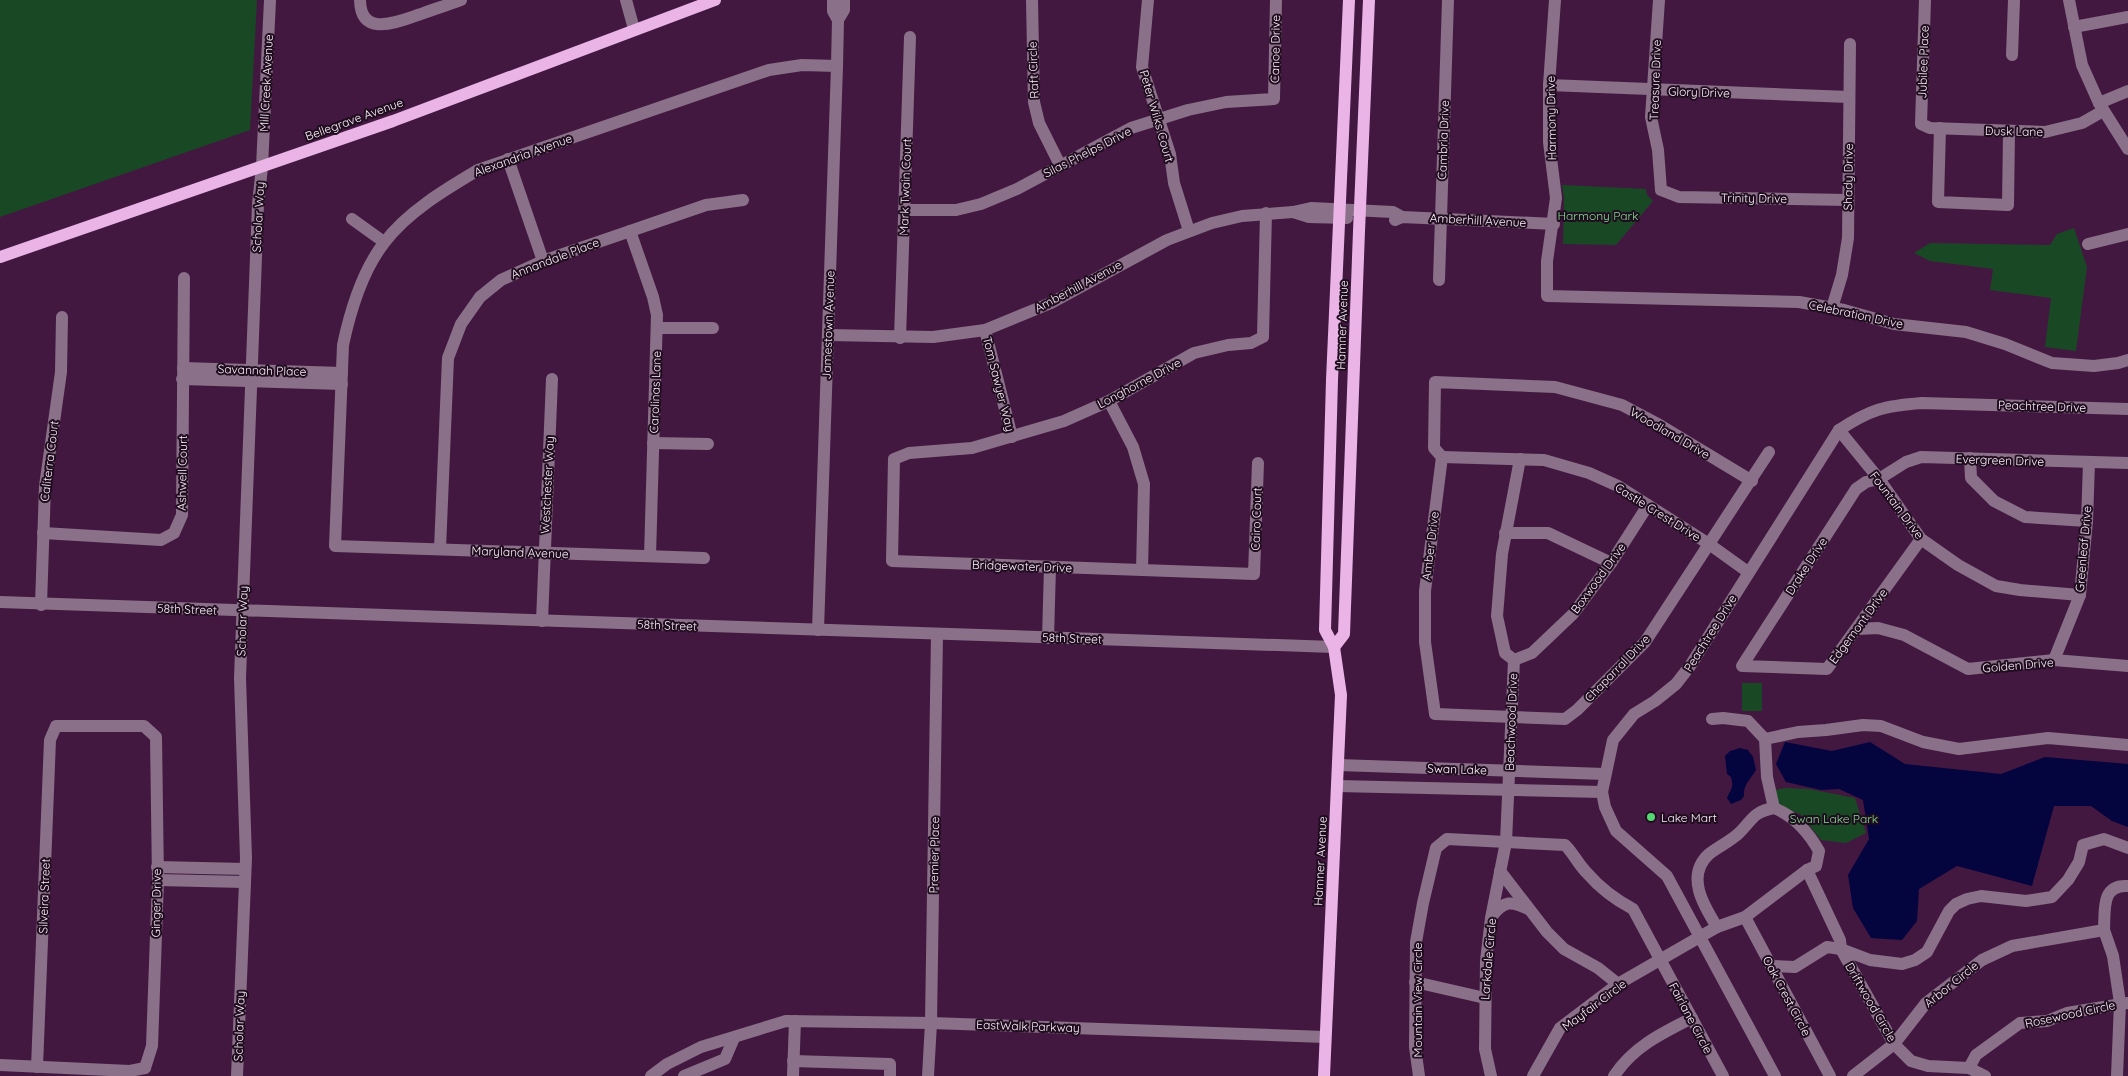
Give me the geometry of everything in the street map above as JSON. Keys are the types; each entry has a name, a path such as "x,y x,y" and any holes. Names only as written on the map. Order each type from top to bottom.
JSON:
{"main road":[{"name":"Bellegrave Avenue","path":"0,257 393,121 715,0"},
{"name":"Hamner Avenue","path":"1324,1076 1341,695 1334,647 1325,630 1332,380 1349,0"},
{"name":"Hamner Avenue","path":"1334,647 1344,634 1369,0"}],"street":[{"name":"Mill Creek Avenue","path":"262,167 270,0"},
{"path":"360,0 363,13 369,22 381,24 393,23 461,0"},
{"path":"626,0 634,29"},
{"name":"Jamestown Avenue","path":"818,630 837,66 838,20 834,11 833,0"},
{"name":"Jamestown Avenue","path":"838,20 844,10 844,0"},
{"name":"Raft Circle","path":"1032,0 1034,102 1039,122 1060,165"},
{"name":"Peter Wilks Court","path":"1148,0 1142,67 1170,154 1174,183 1189,231"},
{"name":"Canoe Drive","path":"1274,99 1276,0"},
{"name":"Cambria Drive","path":"1439,280 1448,0"},
{"name":"Harmony Drive","path":"1547,296 1547,261 1554,224 1556,198 1549,142 1549,85 1556,0"},
{"name":"Treasure Drive","path":"1659,0 1651,117 1658,150 1661,190"},
{"name":"Jubilee Place","path":"1921,124 1925,0"},
{"path":"2012,55 2014,0"},
{"path":"2070,0 2082,65 2101,107 2128,149"},
{"path":"2074,27 2128,17"},
{"name":"Mark Twain Court","path":"900,338 910,37"},
{"name":"Shady Drive","path":"1832,308 1842,275 1848,238 1850,44"},
{"name":"Alexandria Avenue","path":"335,546 343,346 349,317 366,275 384,242 413,213 448,187 478,170 508,159 769,70 802,65 837,66"},
{"name":"Glory Drive","path":"1549,85 1849,97"},
{"name":"Dusk Lane","path":"1921,124 1930,128 2009,132 2058,130 2082,123 2101,107 2128,91"},
{"name":"Silas Phelps Drive","path":"904,210 956,210 981,204 1017,189 1131,128 1188,110 1226,102 1274,99"},
{"path":"1940,128 1938,202 2008,205 2009,132"},
{"path":"508,159 543,261"},
{"name":"Scholar Way","path":"237,1076 245,876 240,678 258,204 262,167"},
{"name":"Trinity Drive","path":"1661,190 1680,197 1848,200"},
{"name":"Annandale Place","path":"440,549 446,372 452,344 470,309 489,287 519,270 630,231 706,205 743,200"},
{"name":"Amberhill Avenue","path":"828,335 900,338 961,334 985,330 1050,303 1122,264 1189,231 1242,216 1293,212 1311,208 1339,214 1360,214 1393,220 1402,217 1554,224"},
{"name":"Longhorne Drive","path":"894,459 909,453 972,448 1012,438 1064,421 1109,401 1194,354 1228,345 1251,343 1262,337 1266,213"},
{"path":"352,218 384,242"},
{"name":"Carolinas Lane","path":"630,231 653,297 658,328 650,556"},
{"path":"2088,244 2128,234"},
{"name":"Ashwell Court","path":"43,533 161,540 174,533 182,515 184,278"},
{"name":"Celebration Drive","path":"1547,296 1799,302 1832,308 1894,324 1966,332 2005,344 2052,363 2094,366 2128,360"},
{"name":"Caliterra Court","path":"41,605 45,486 61,372 62,317"},
{"path":"658,328 713,328"},
{"name":"Tom Sawyer Way","path":"985,330 1012,438"},
{"name":"Savannah Place","path":"182,374 251,374 342,379"},
{"name":"Westchester Way","path":"542,621 552,379"},
{"name":"Amber Drive","path":"1435,382 1434,448 1442,457 1425,592 1425,642 1435,714"},
{"name":"Woodland Drive","path":"1435,382 1555,387 1622,406 1752,481"},
{"path":"1109,401 1133,447 1144,484 1145,508 1142,570"},
{"name":"Peachtree Drive","path":"1775,1076 1667,876 1616,831 1605,807 1602,792 1613,740 1634,714 1655,702 1676,684 1690,666 1839,430 1864,414 1888,406 1922,402 2128,409"},
{"name":"Fountain Drive","path":"1839,430 1879,479 1921,538 1958,565 1996,586 2080,595"},
{"path":"653,443 708,444"},
{"name":"Chaparral Drive","path":"1435,714 1565,720 1646,642 1769,452"},
{"name":"Castle Crest Drive","path":"1442,457 1544,460 1589,473 1618,486 1709,544 1748,572"},
{"name":"Evergreen Drive","path":"1879,479 1913,458 2128,463"},
{"path":"1970,458 1971,478 1994,501 2025,517 2086,521"},
{"name":"Bridgewater Drive","path":"894,459 892,561 1254,574"},
{"name":"Beachwood Drive","path":"1506,842 1514,660 1505,652 1498,616 1505,532 1520,459"},
{"name":"Greenleaf Drive","path":"2054,660 2080,595 2089,463"},
{"name":"Cairo Court","path":"1254,574 1258,464"},
{"name":"Drake Drive","path":"1742,666 1856,489 1866,482 1879,479"},
{"name":"Boxwood Drive","path":"1514,660 1532,653 1573,614 1610,564 1648,505"},
{"path":"1505,532 1548,533 1610,564"},
{"name":"Edgemont Drive","path":"1742,666 1827,669 1921,538"},
{"name":"Maryland Avenue","path":"335,546 704,558"},
{"path":"1048,638 1050,567"},
{"name":"58th Street","path":"0,602 41,605 1334,647"},
{"name":"Golden Drive","path":"1857,629 1878,628 1904,636 1968,669 2054,660 2128,666"},
{"name":"Premier Place","path":"928,1076 931,1023 937,634"},
{"path":"1712,718 1733,718 1748,721 1766,739 1768,778 1774,808"},
{"path":"1766,739 1798,732 1831,730 1863,724 1881,726 1923,742 1959,750 2048,738 2128,745"},
{"name":"Ginger Drive","path":"56,726 144,726 156,737 158,873 152,1046 148,1072"},
{"name":"Silveira Street","path":"38,1067 50,740 56,726"},
{"name":"Swan Lake","path":"1338,765 1605,774"},
{"name":"Swan Lake","path":"1337,786 1602,792"},
{"path":"1717,927 1704,905 1697,888 1698,874 1703,861 1734,838 1761,810 1774,808 1792,818 1812,839 1819,852 1816,866 1807,870"},
{"name":"Mountain View Circle","path":"1419,1076 1416,1047 1416,942 1436,848 1447,839 1565,845 1575,855 1585,872 1602,888 1618,901 1633,909 1660,960"},
{"path":"1771,966 1795,967 1828,948 1841,948 1870,960 1902,964 1915,960 1927,952 1949,911 1956,904 1981,896 2026,901 2052,897 2068,880 2080,862 2082,845 2104,839 2128,848"},
{"name":"Larkdale Circle","path":"1491,1076 1485,1049 1486,961 1491,918 1506,842"},
{"path":"1500,870 1529,910 1564,949 1598,968 1618,984"},
{"name":"Mayfair Circle","path":"1533,1076 1560,1028 1618,984 1717,927 1745,917 1807,870"},
{"name":"Driftwood Circle","path":"1807,870 1840,940 1841,948 1894,1044 1911,1061 1928,1066 1969,1068 1985,1076"},
{"path":"158,873 245,876"},
{"path":"2116,1076 2124,1003 2113,956 2104,930 2105,900 2111,891 2119,885 2128,886"},
{"path":"1491,918 1499,906 1504,904 1516,903 1529,910"},
{"name":"Oak Crest Circle","path":"1745,917 1830,1076"},
{"name":"Arbor Circle","path":"1853,1076 1894,1044 1926,1003 1982,960 2012,946 2104,930"},
{"name":"Fairlane Circle","path":"1660,960 1722,1076"},
{"path":"1415,982 1485,998"},
{"name":"Rosewood Circle","path":"1969,1068 1976,1055 2020,1023 2046,1021 2067,1012 2124,1003"},
{"path":"1614,1076 1622,1063 1642,1046 1692,1018"},
{"path":"793,1076 795,1020"},
{"name":"EastWalk Parkway","path":"651,1076 668,1064 701,1047 786,1021 795,1020 1326,1037"},
{"path":"684,1076 725,1059 734,1038"},
{"path":"793,1061 890,1064 890,1076"},
{"path":"0,1065 148,1072"}],"green space":[{"path":"0,0 257,0 250,130 0,217"},
{"name":"Harmony Park","path":"1562,185 1646,189 1647,195 1653,201 1616,245 1563,244 1564,198"},
{"path":"2074,228 2087,267 2076,351 2045,347 2051,298 1990,290 1993,269 1930,261 1914,253 1930,243 2050,245 2057,234"},
{"path":"1742,683 1762,683 1762,711 1742,711"},
{"name":"Swan Lake Park","path":"1786,788 1809,789 1855,798 1866,833 1846,843 1821,840 1800,814 1778,806 1774,790"}],"shaded area":[{"path":"1785,742 1832,751 1870,742 1905,764 2001,774 2045,757 2128,764 2128,827 2112,821 2091,806 2054,806 2032,886 1957,866 1919,889 1917,921 1902,940 1871,938 1853,908 1848,875 1869,839 1863,800 1839,789 1821,790 1786,782 1776,764"},
{"path":"1740,748 1748,750 1753,757 1756,770 1746,786 1744,796 1741,800 1731,804 1727,798 1732,788 1732,781 1731,777 1727,774 1725,756 1730,751"}],"place":[{"name":"Lake Mart","path":"1651,817"}]}
